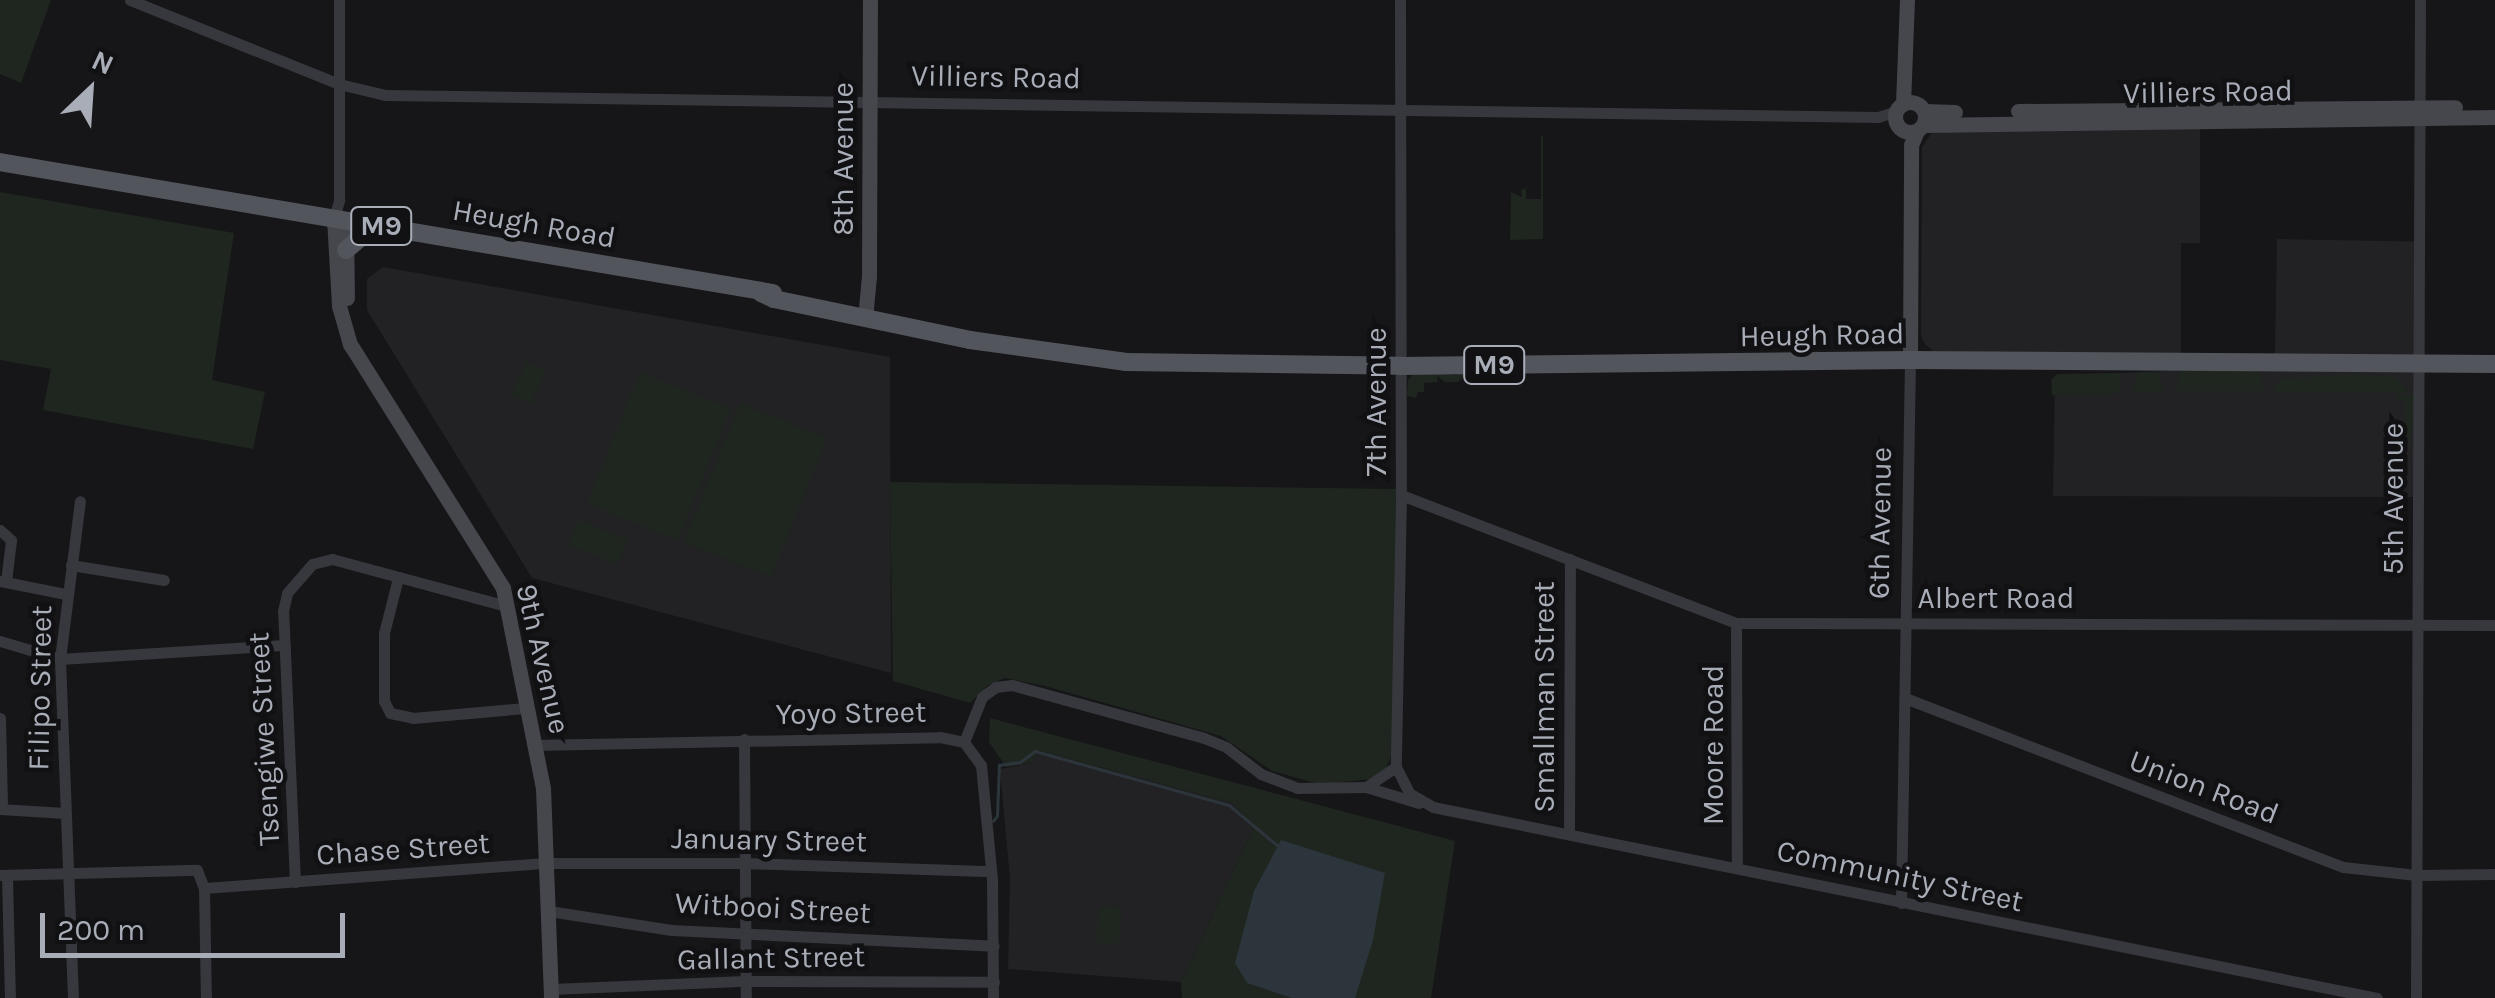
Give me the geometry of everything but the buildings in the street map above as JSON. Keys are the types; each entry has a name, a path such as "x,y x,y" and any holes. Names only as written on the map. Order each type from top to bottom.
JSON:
{"main road":[{"name":"Heugh Road","path":"0,162 340,213 376,225 1150,361 1402,366 1910,360 2495,364"},
{"path":"346,250 376,225"}],"street":[{"name":"Villiers Road","path":"130,0 339,84 385,95 1878,117 2419,113 2495,108"},
{"name":"9th Avenue","path":"339,0 339,306 350,344 490,562 506,606 543,788 551,994"},
{"name":"8th Avenue","path":"866,314 870,0"},
{"name":"7th Avenue","path":"1396,766 1402,366 1400,0"},
{"name":"6th Avenue","path":"1902,903 1910,360 1907,0"},
{"name":"5th Avenue","path":"2416,998 2420,0"},
{"name":"Villiers Road","path":"2419,113 2495,117"},
{"name":"9th Avenue","path":"340,213 348,304 365,369"},
{"name":"Albert Road","path":"1401,495 1696,611 1736,623 2495,624"},
{"name":"Filipo Street","path":"74,998 60,658 80,501"},
{"path":"0,530 12,540 3,581 66,594"},
{"name":"Tsengiwe Street","path":"296,882 285,598 312,564 332,559 506,606"},
{"name":"Smallman Street","path":"1570,559 1570,834"},
{"path":"71,565 164,580"},
{"path":"398,578 384,633 384,701 390,713 413,718 526,708"},
{"name":"Moore Road","path":"1736,623 1736,867"},
{"path":"0,642 60,658 286,645"},
{"name":"Community Street","path":"964,742 982,698 996,687 1012,685 1204,738 1226,748 1261,774 1296,788 1366,787 1570,834 2377,998"},
{"name":"Union Road","path":"1905,698 2344,867 2417,874 2495,874"},
{"path":"0,718 1,809 65,812"},
{"name":"Yoyo Street","path":"534,745 940,737 964,742 982,765 991,871 993,998"},
{"path":"744,739 746,998"},
{"path":"1366,787 1396,766 1418,801"},
{"name":"January Street","path":"546,863 744,862 991,871"},
{"name":"Chase Street","path":"204,888 546,863"},
{"path":"10,998 3,934 4,876 183,867 200,872 204,888 206,998"},
{"name":"Witbooi Street","path":"550,911 672,930 994,946"},
{"name":"Gallant Street","path":"551,994 745,980 994,982"}],"shaded area":[{"path":"0,0 51,0 21,83 0,74"},
{"path":"2200,123 2200,243 2181,243 2181,358 1933,351 1925,344 1921,336 1922,147 1935,128"},
{"path":"1541,136 1543,239 1510,240 1511,192 1522,197 1521,190 1526,188 1526,199 1541,199"},
{"path":"0,192 234,233 212,380 265,392 253,449 43,410 51,369 0,360"},
{"path":"2277,239 2416,241 2414,359 2275,357"},
{"path":"383,267 890,357 891,673 532,578 367,310 367,279"},
{"path":"527,362 546,371 531,404 512,395"},
{"path":"1463,370 1466,374 1458,382 1445,382 1437,376 1438,382 1424,383 1424,392 1418,392 1416,398 1407,396 1408,380 1415,372 1456,375"},
{"path":"2165,371 2416,371 2416,497 2053,496 2055,376"},
{"path":"2180,371 2257,371 2262,376 2263,391 2176,391"},
{"path":"640,372 731,409 678,540 587,504"},
{"path":"2138,372 2159,373 2164,393 2132,392"},
{"path":"2121,373 2121,393 2052,395 2051,380 2057,374"},
{"path":"2353,374 2396,377 2408,392 2272,392 2280,379"},
{"path":"2398,394 2416,394 2410,444 2405,445 2405,402 2398,401"},
{"path":"740,403 827,438 771,577 684,542"},
{"path":"890,482 1396,489 1392,754 1386,769 1375,779 1319,784 1272,771 1221,736 1045,686 1005,678 987,686 970,703 893,681"},
{"path":"579,520 627,539 617,565 569,545"},
{"path":"990,718 1455,841 1431,998 1182,998 1181,982 1254,827 1232,803 1040,751 1032,763 1006,767 989,742"},
{"path":"1040,751 1232,803 1254,827 1181,982 1008,969 1010,879 1000,769 1032,763"},
{"path":"1281,840 1385,873 1373,940 1355,998 1292,998 1247,983 1235,963 1254,891"},
{"path":"1099,906 1122,908 1119,945 1096,943"}],"waterway":[{"path":"993,821 997,816 999,765 1020,762 1035,751 1229,805 1277,845"}]}
